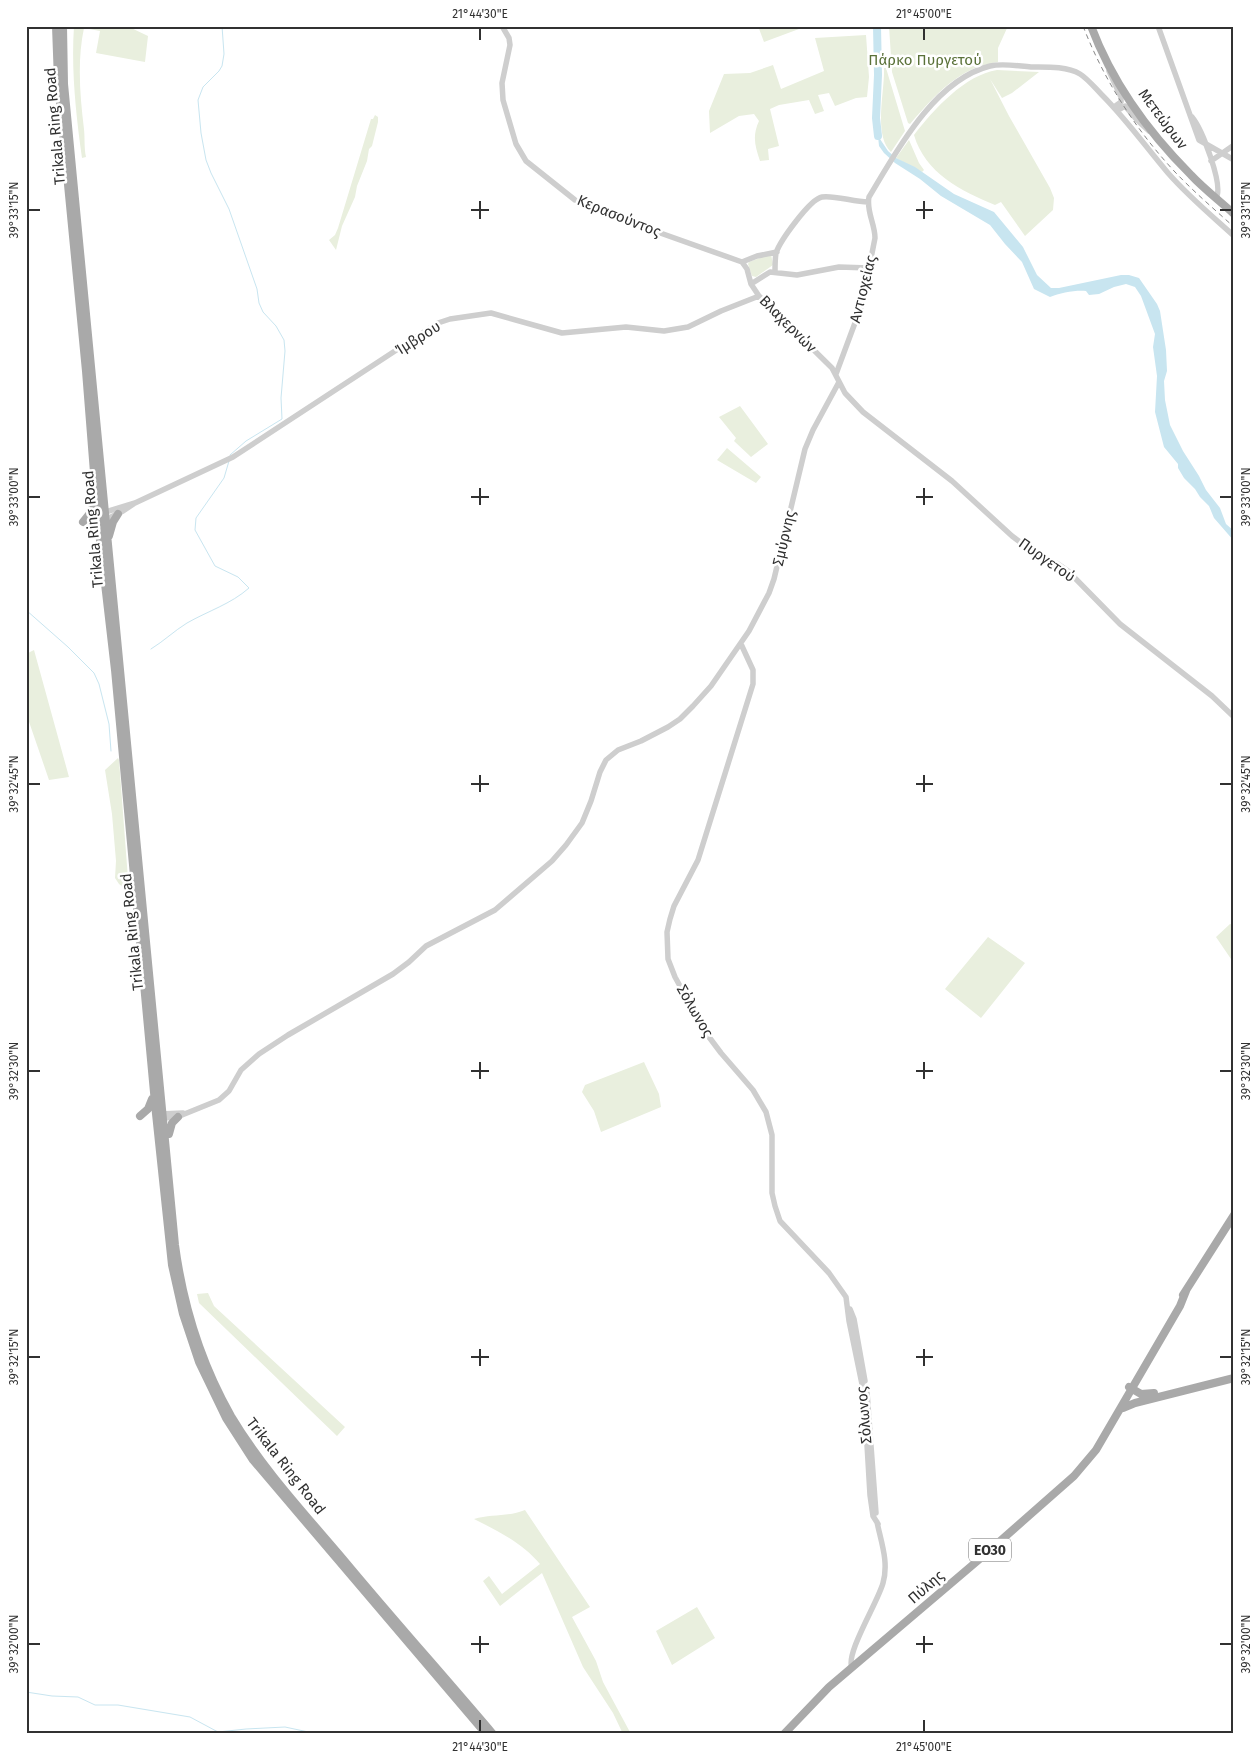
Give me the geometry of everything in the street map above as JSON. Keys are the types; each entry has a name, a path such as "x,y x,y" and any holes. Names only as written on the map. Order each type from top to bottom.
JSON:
{"main road":[{"name":"Trikala Ring Road","path":"56,26 58,81 97,496 108,541 170,1245 176,1288 192,1345 219,1406 254,1460 275,1488 486,1734"},
{"name":"Trikala Ring Road","path":"63,26 64,84 114,670 153,1087 167,1144 175,1245 182,1287 204,1360 231,1416 259,1457 493,1734"},
{"name":"Μετεώρων","path":"1091,26 1128,98 1156,136 1192,177 1234,214"},
{"path":"83,522 91,512 97,496"},
{"path":"108,541 118,514"},
{"path":"140,1116 150,1106 153,1087"},
{"path":"167,1144 170,1127 181,1115"},
{"name":"ΕΟ30","path":"1186,1292 1234,1215"},
{"name":"Πύλης","path":"784,1734 829,1688 1072,1478 1096,1450 1121,1410 1129,1390 1139,1379 1186,1292"},
{"name":"Πύλης","path":"1087,1461 1090,1452 1129,1390 1176,1305 1186,1292"},
{"path":"1129,1390 1143,1395 1234,1373"},
{"path":"1121,1410 1130,1404 1234,1378"},
{"path":"1139,1379 1138,1386 1140,1390 1153,1393"},
{"path":"1129,1390 1138,1398 1147,1400"}],"street":[{"name":"Κερασούντος","path":"502,26 509,38 510,45 502,89 504,108 519,151 526,161 575,200 642,227 742,262"},
{"path":"1158,26 1190,116 1201,130 1208,146 1218,190 1216,198"},
{"path":"1102,50 1112,80 1121,97 1121,102 1115,109"},
{"path":"775,272 777,252 787,234 816,199 827,196 854,202 868,202 888,164 916,122 952,86 970,74 994,65 1069,70 1080,74 1115,109 1168,173 1234,236"},
{"path":"1115,109 1125,106 1140,124 1156,136"},
{"path":"1211,161 1234,145"},
{"path":"1208,146 1234,160"},
{"name":"Αντιοχείας","path":"836,374 837,366 859,313 869,268 875,234 868,202"},
{"path":"742,262 757,256 777,252"},
{"name":"Βλαχερνών","path":"742,262 747,269 751,284 759,296 825,360 836,374 839,382"},
{"path":"751,284 765,274 775,272 796,275 840,266 869,268"},
{"name":"Ίμβρου","path":"135,502 233,457 427,330 444,321 491,313 551,331 568,333 619,327 658,331 688,327 759,296"},
{"name":"Σμύρνης","path":"160,1116 181,1115 203,1108 224,1097 243,1067 278,1041 393,974 426,946 505,903 548,865 578,830 591,801 600,772 610,756 618,750 650,737 680,719 711,686 741,644 772,585 803,456 813,430 839,382"},
{"name":"Πυργετού","path":"839,382 850,400 863,412 945,476 1037,556 1058,564 1068,571 1120,624 1212,696 1234,717"},
{"path":"102,517 135,502"},
{"path":"102,517 118,514 130,508 135,502"},
{"name":"Σόλωνος","path":"741,644 753,670 752,689 698,860 677,901 670,920 667,932 668,959 675,977 706,1033 753,1090 766,1112 770,1122 772,1142 772,1193 780,1221 841,1288 846,1297 864,1394 873,1516 878,1524 885,1564 883,1582 852,1652 850,1661 852,1668"}],"green space":[{"path":"74,26 127,26 148,36 145,62 96,53 100,31 84,28 80,53 80,78 86,157 82,158 73,59"},
{"path":"758,26 807,26 764,42"},
{"name":"Πάρκο Πυργετού","path":"889,26 1008,26 998,48 998,62 984,65 960,76 939,93 910,124 908,123 892,72"},
{"path":"866,35 869,77 867,97 856,98 835,106 829,93 818,95 824,111 815,114 809,100 779,105 770,109 779,146 768,149 769,160 760,161 758,156 755,136 759,121 754,114 739,116 710,133 709,111 724,74 750,73 773,65 781,89 824,71 815,38"},
{"path":"884,68 886,68 905,131 891,152 882,135 881,124"},
{"path":"997,70 1039,72 1012,93 1002,98 990,79 1054,198 1053,210 1025,236 1001,202 995,205 970,194 957,187 935,170 919,148 914,135 941,104 962,86 985,73"},
{"path":"375,115 378,117 378,122 372,146 369,149 355,197 342,226 336,250 329,240 335,235 338,228 371,119"},
{"path":"909,140 924,170 922,172 896,158"},
{"path":"771,254 773,265 756,277 752,276 749,262"},
{"path":"740,406 768,444 751,457 734,441 736,438 719,417"},
{"path":"727,448 761,477 756,483 717,460"},
{"path":"34,650 69,777 49,780 26,713 26,654"},
{"path":"118,758 129,892 115,878 116,861 112,814 105,770"},
{"path":"1230,924 1234,925 1234,958 1231,959 1216,937"},
{"path":"988,937 1025,963 981,1018 945,989"},
{"path":"644,1062 659,1094 661,1107 601,1132 594,1111 582,1092 585,1085"},
{"path":"208,1293 214,1306 345,1427 337,1436 199,1303 197,1294"},
{"path":"525,1510 590,1607 572,1617 596,1661 603,1682 631,1734 623,1734 613,1713 583,1667 542,1573 500,1606 483,1581 489,1576 502,1594 540,1564 518,1544 474,1519 512,1514"},
{"path":"697,1607 715,1638 672,1665 656,1631"}],"water":[{"path":"878,136 888,151 896,158 915,167 954,194 994,212 1023,247 1037,275 1051,288 1121,275 1139,278 1160,311 1166,350 1165,400 1170,425 1206,490 1220,508 1226,524 1234,531 1234,541 1214,518 1209,506 1184,478 1178,468 1178,464 1164,447 1155,412 1157,376 1153,347 1155,334 1141,296 1135,287 1126,284 1099,294 1089,295 1086,291 1077,291 1050,297 1034,289 1022,262 990,225 941,196 920,179 895,163 879,146"}],"waterway":[{"path":"222,26 224,54 222,66 203,87 198,100 206,160 229,209 257,289 259,303 263,312 276,326 284,340 285,351 281,398 282,419 246,441 230,455"},
{"path":"877,26 878,75 876,118 878,136"},
{"path":"151,649 187,623 227,603 249,588 238,577 215,566 195,530 196,518 224,478 229,461"},
{"path":"26,610 94,673 99,684 109,724 111,751"},
{"path":"26,1692 78,1697 95,1705 118,1705 190,1717 218,1732 285,1727 328,1734"}],"railway":[{"path":"1083,26 1111,85 1147,139 1182,179 1234,227"}]}
